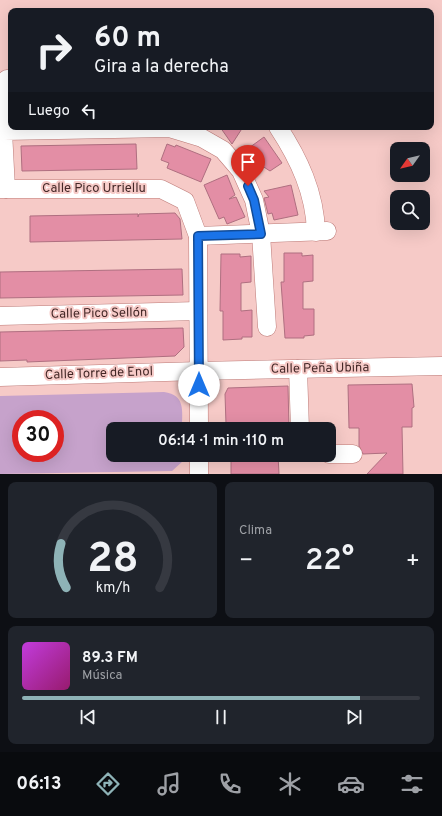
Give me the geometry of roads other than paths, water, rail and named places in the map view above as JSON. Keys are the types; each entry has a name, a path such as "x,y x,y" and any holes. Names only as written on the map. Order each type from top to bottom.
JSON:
{"street":[{"path":"3,189 3,131 7,79"},
{"path":"3,131 51,130"},
{"path":"176,130 202,138 224,150 241,171 254,200 261,234 267,327"},
{"path":"199,422 198,236 322,231 309,188 295,152 280,130"},
{"name":"Calle Pico Urriellu","path":"3,189 161,189 185,201 198,236"},
{"name":"Calle Pico Sellón","path":"0,316 198,311"},
{"name":"Calle Peña Ubiña","path":"199,371 442,366"},
{"path":"298,369 300,422"},
{"name":"Calle Torre de Enol","path":"0,377 199,371"},
{"path":"336,454 353,454"},
{"path":"199,462 199,474"}]}
